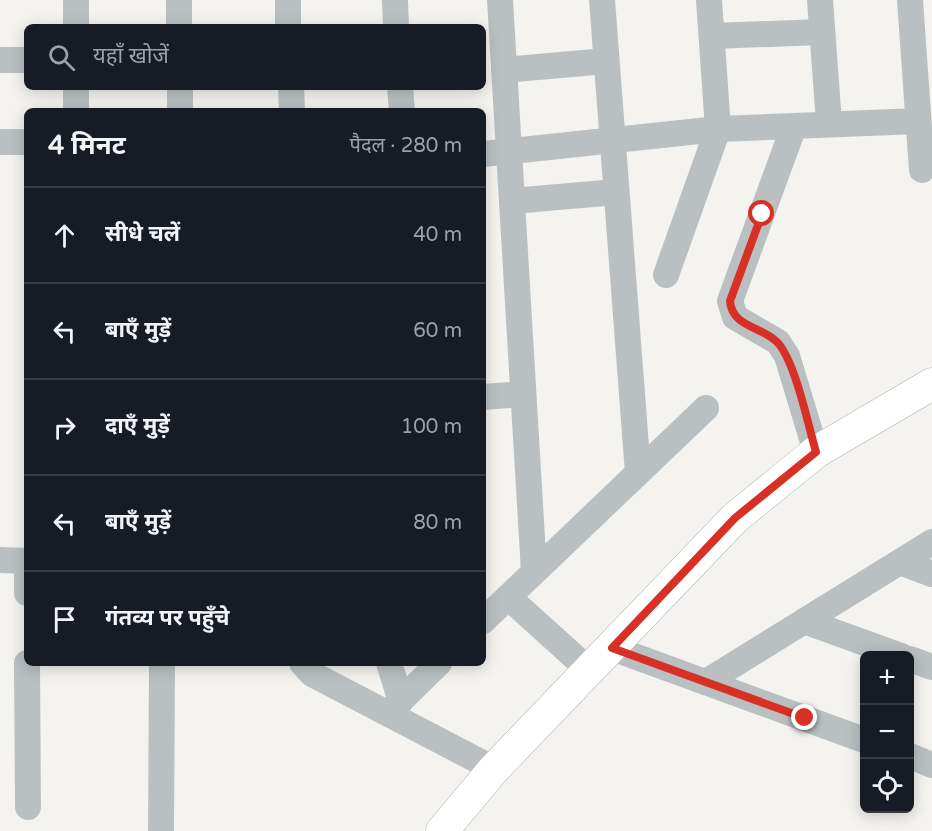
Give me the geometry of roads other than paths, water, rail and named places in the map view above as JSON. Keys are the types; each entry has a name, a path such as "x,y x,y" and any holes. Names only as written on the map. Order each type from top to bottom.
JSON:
{"main road":[{"path":"442,831 494,769 735,518 816,452 932,384"}],"street":[{"path":"76,0 76,24"},
{"path":"179,0 179,24"},
{"path":"288,0 288,24"},
{"path":"395,0 396,24"},
{"path":"500,0 534,572"},
{"path":"602,0 638,473"},
{"path":"666,275 718,129 709,0"},
{"path":"820,0 829,123"},
{"path":"910,0 922,170"},
{"path":"712,36 822,32"},
{"path":"0,60 24,60"},
{"path":"504,70 606,61"},
{"path":"76,90 76,108"},
{"path":"180,90 180,108"},
{"path":"291,90 292,108"},
{"path":"400,90 402,108"},
{"path":"486,154 718,129 918,121"},
{"path":"794,126 730,301 735,317 778,342 787,356 816,452"},
{"path":"0,142 24,142"},
{"path":"512,201 616,192"},
{"path":"486,397 524,394"},
{"path":"486,618 705,408"},
{"path":"706,682 932,542"},
{"path":"0,560 24,561"},
{"path":"900,562 932,574"},
{"path":"508,597 590,670"},
{"path":"804,621 887,651"},
{"path":"612,648 860,739"},
{"path":"914,661 932,667"},
{"path":"27,666 28,807"},
{"path":"161,831 162,666"},
{"path":"305,666 312,674 394,707 494,769"},
{"path":"389,666 394,707"},
{"path":"394,707 435,666"},
{"path":"914,758 932,765"}]}
